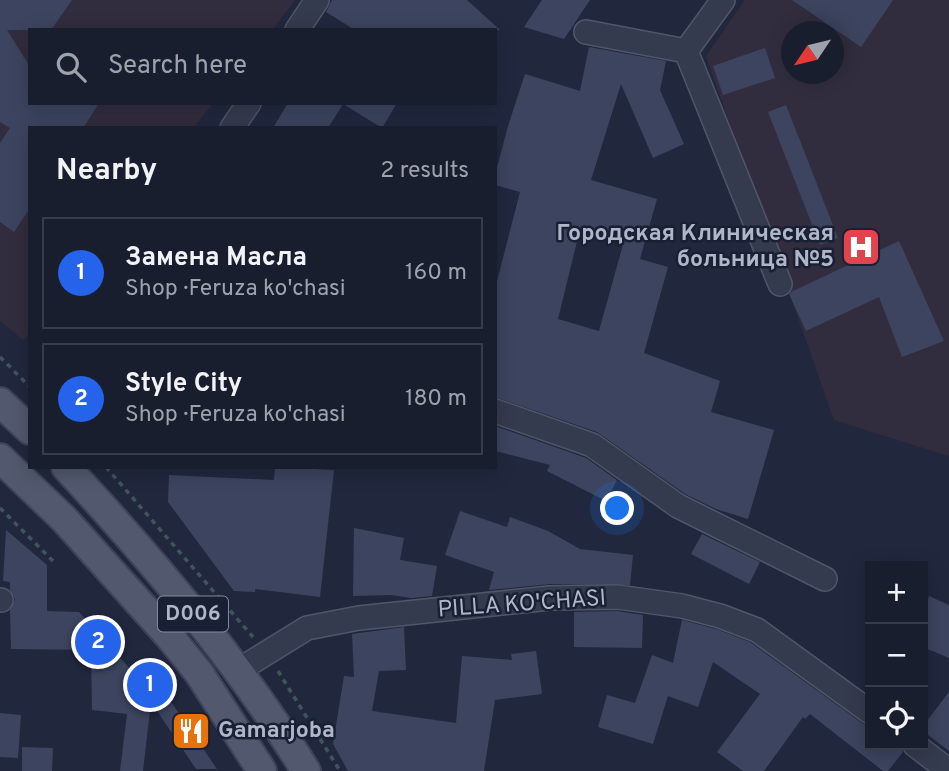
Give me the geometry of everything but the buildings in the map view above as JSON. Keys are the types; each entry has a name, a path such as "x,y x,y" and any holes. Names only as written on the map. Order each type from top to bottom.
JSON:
{"main road":[{"path":"0,402 28,428"},
{"name":"D006","path":"0,458 64,519 170,637 206,683 262,771"},
{"name":"D006","path":"68,469 239,670 306,771"}],"street":[{"path":"298,28 317,0"},
{"path":"686,51 723,0"},
{"path":"586,32 686,51"},
{"path":"686,51 780,284"},
{"path":"233,126 247,105"},
{"path":"497,412 592,445 678,506 825,579"},
{"name":"PILLA KO'CHASI","path":"239,670 307,628 359,618 550,598 618,597 682,606 757,630 865,708"},
{"path":"921,750 948,771"}],"path":[{"path":"0,357 28,385"},
{"path":"108,469 266,652 340,771"},
{"path":"0,508 55,563"}],"shaded area":[{"path":"0,0 295,0 274,28 28,28 28,105 211,105 195,126 28,126 28,334 23,340 0,321"},
{"name":"Городская Клиническая больница №5","path":"745,0 949,0 949,456 834,420 706,56"}],"place":[{"name":"Городская Клиническая больница №5","path":"861,247"},
{"name":"Style City","path":"98,642"},
{"name":"Замена Масла","path":"150,685"},
{"name":"Gamarjoba","path":"191,731"}]}
